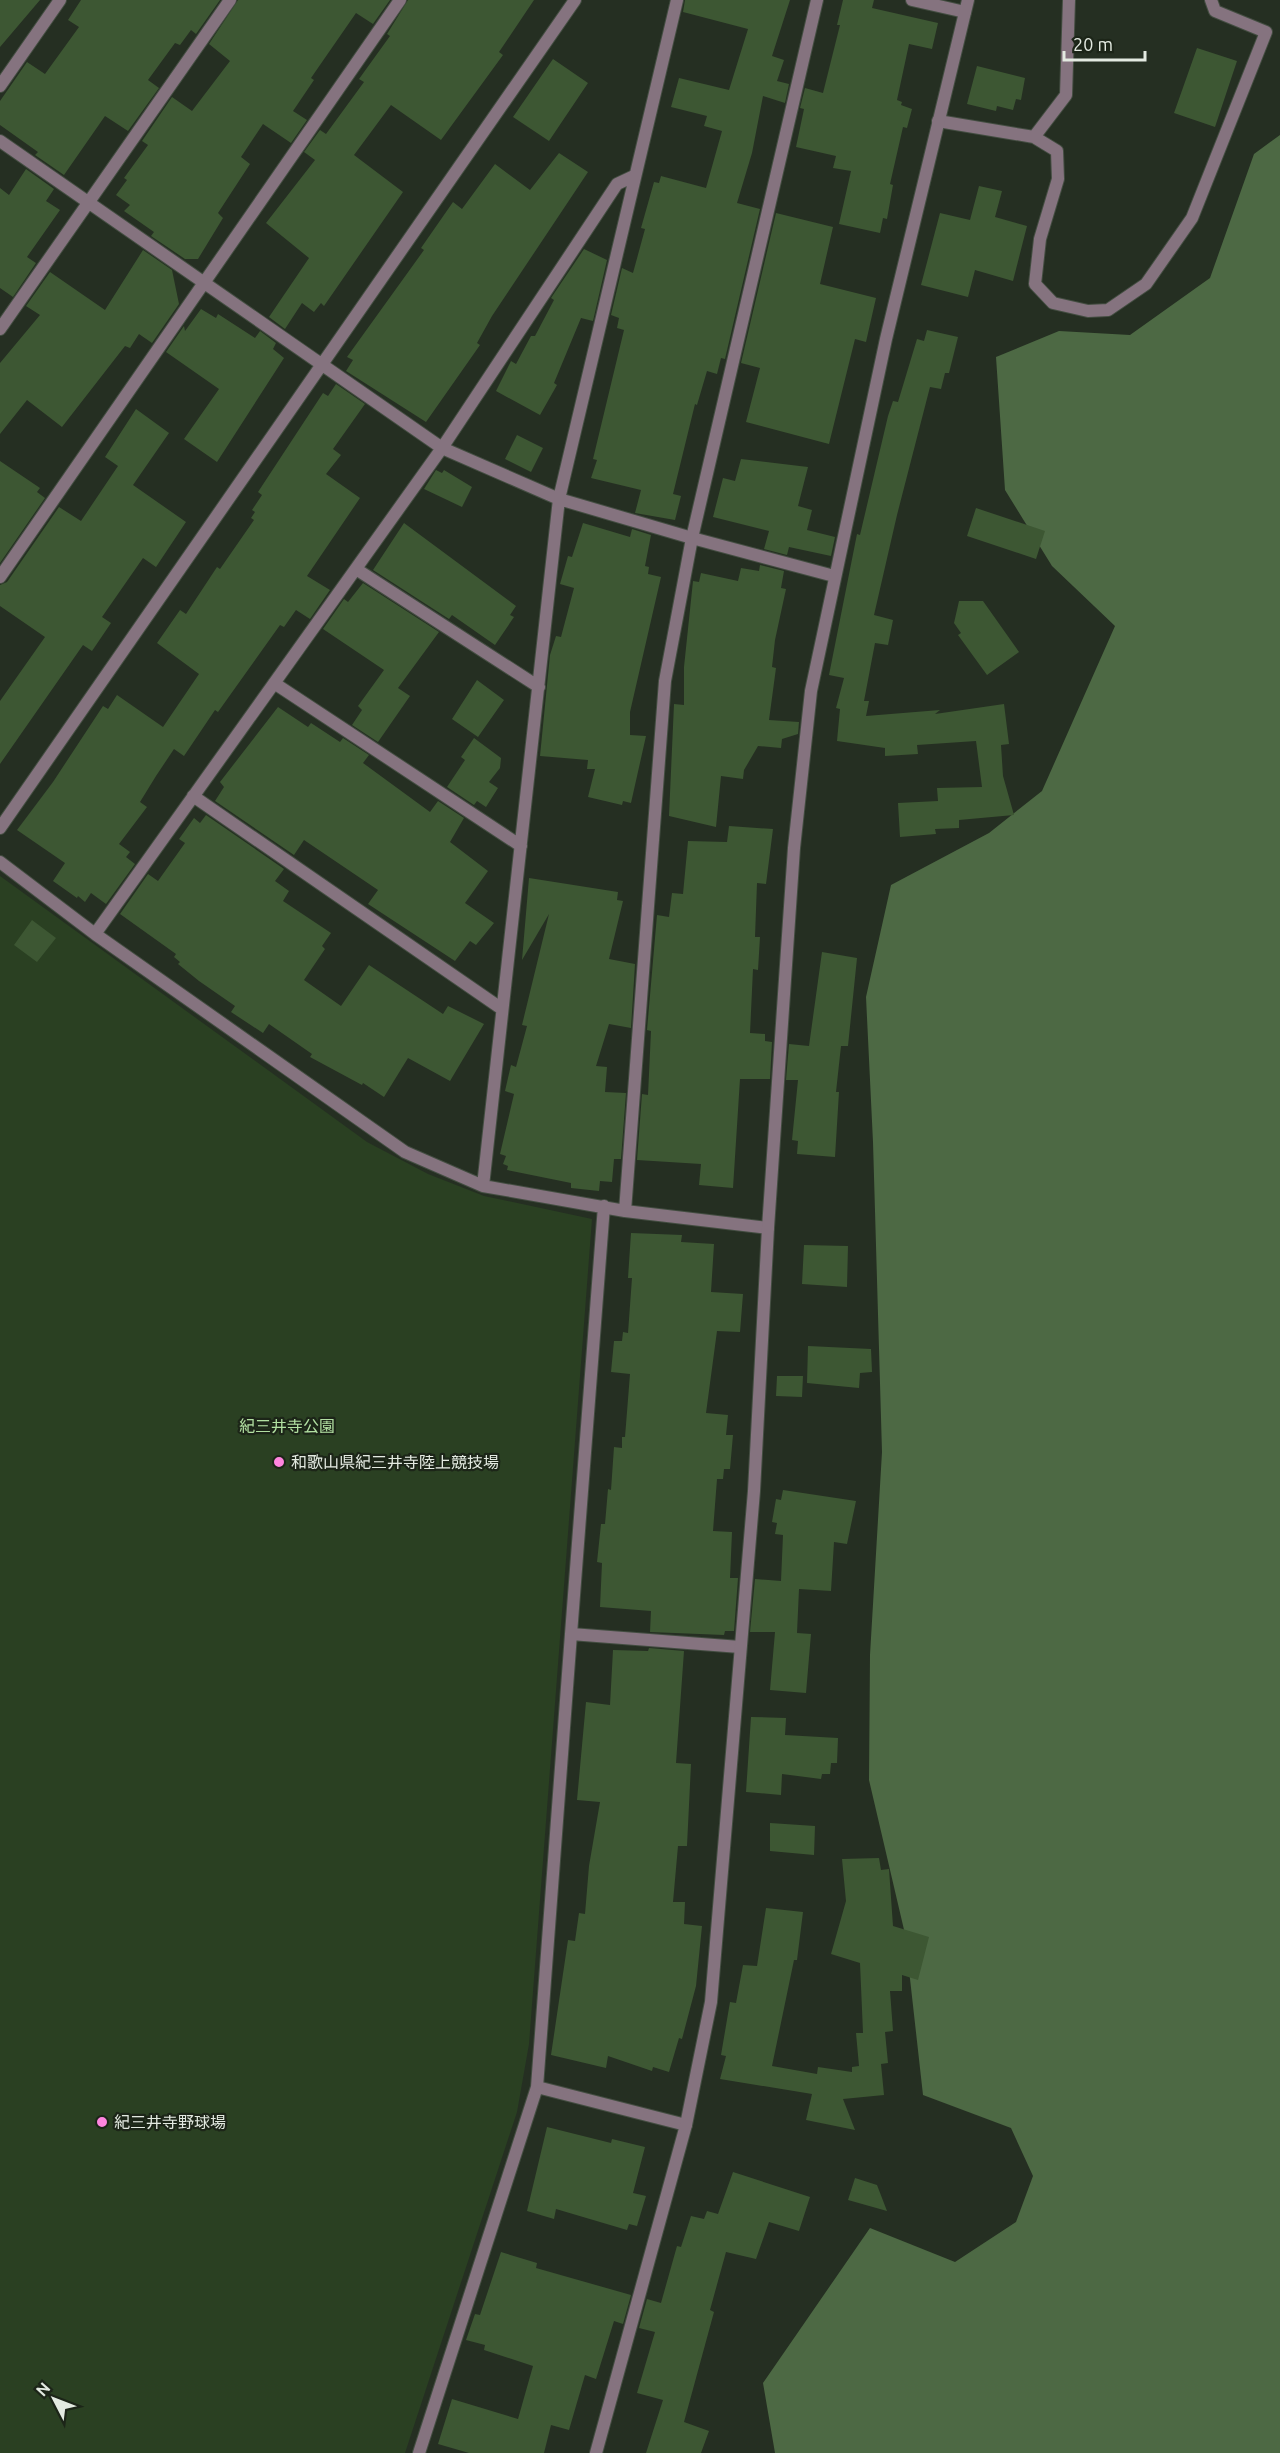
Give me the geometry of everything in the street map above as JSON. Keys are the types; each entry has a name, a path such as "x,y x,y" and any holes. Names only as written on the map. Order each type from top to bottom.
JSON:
{"street":[{"path":"0,86 60,0"},
{"path":"0,329 230,0"},
{"path":"0,577 400,0"},
{"path":"0,828 575,0"},
{"path":"483,1186 559,499 677,0"},
{"path":"625,1211 665,681 692,538 817,0"},
{"path":"596,2453 686,2125 711,2002 754,1491 768,1228 794,848 811,691 891,319 967,6 912,0"},
{"path":"1034,137 1065,94 1070,0"},
{"path":"938,121 1034,137 1057,151 1058,179 1040,239 1035,284 1053,303 1088,311 1108,310 1146,284 1192,218 1266,32 1215,11 1211,0"},
{"path":"0,141 442,448 559,499 834,576"},
{"path":"94,934 442,448 617,184 634,176"},
{"path":"356,569 538,687"},
{"path":"274,683 521,846"},
{"path":"193,796 502,1009"},
{"path":"0,862 94,934 405,1152 483,1186 625,1211 768,1228"},
{"path":"419,2453 537,2087 604,1206"},
{"path":"572,1634 740,1647"},
{"path":"537,2087 686,2125"}],"green space":[{"path":"1280,135 1280,2453 775,2453 763,2383 870,2228 955,2262 1016,2222 1033,2176 1011,2128 923,2095 905,1934 869,1780 870,1655 882,1452 873,1142 866,997 891,885 989,833 1042,791 1115,626 1052,566 1005,490 996,357 1059,331 1130,335 1210,278 1254,154"},
{"name":"紀三井寺公園","path":"0,876 367,1142 428,1174 484,1196 592,1219 529,2044 517,2112 405,2453 0,2453"}],"building":[{"path":"0,0 40,0 0,47"},
{"path":"81,0 220,0 196,34 191,30 180,45 175,43 148,80 159,88 128,131 105,116 64,175 35,155 38,152 0,125 0,101 27,62 45,74 79,27 68,20"},
{"path":"238,0 390,0 373,24 356,13 311,78 314,80 293,111 307,120 291,143 263,124 241,157 250,164 218,213 223,218 198,259 185,259 151,236 154,232 124,211 130,205 116,195 127,180 124,178 148,145 142,141 172,97 192,111 230,61 209,44"},
{"path":"408,0 534,0 499,52 503,55 441,140 391,105 354,155 403,192 324,306 321,303 314,312 302,303 285,329 269,317 309,258 266,223 315,160 304,152 320,130 326,134 364,82 359,79 390,36 387,34"},
{"path":"685,0 790,0 772,56 784,60 777,81 789,84 785,103 763,96 752,153 737,203 760,209 725,359 721,358 717,374 707,371 697,405 695,404 673,494 681,496 675,520 635,513 641,490 591,478 597,460 593,459 624,330 617,328 619,318 611,315 622,268 633,273 645,229 641,228 654,182 659,183 661,176 706,188 722,131 704,126 707,116 671,107 679,78 729,90 748,29 683,12"},
{"path":"843,0 874,0 872,8 938,23 932,49 909,44 897,100 902,102 901,105 912,109 907,128 903,127 890,184 893,185 887,219 883,218 880,233 839,224 851,171 833,168 836,156 796,147 804,109 800,108 805,88 823,93 840,25 837,25"},
{"path":"1197,48 1237,61 1215,127 1174,113"},
{"path":"553,59 588,83 549,141 513,117"},
{"path":"977,66 1025,78 1021,100 1016,99 1013,110 997,106 996,111 967,104"},
{"path":"559,153 588,172 492,316 477,343 480,345 426,422 346,371 353,360 347,357 424,250 421,248 453,202 462,209 495,164 530,190"},
{"path":"26,169 54,189 46,201 60,210 27,257 36,263 13,297 0,288 0,188 9,195"},
{"path":"979,186 1002,191 995,217 1027,226 1013,281 975,270 968,297 921,285 940,213 970,220"},
{"path":"776,213 833,227 820,284 876,298 866,342 855,339 829,444 746,422 760,368 741,363"},
{"path":"584,249 607,260 593,321 581,318 554,383 557,385 540,415 496,391 511,361 516,364 531,336 535,336 554,300 551,298"},
{"path":"143,250 172,270 179,304 152,343 139,334 130,348 125,346 62,427 27,400 0,434 0,363 40,315 26,306 50,272 105,310"},
{"path":"201,309 216,318 218,314 255,338 260,331 276,343 273,349 284,358 217,462 184,439 219,389 166,352 184,326 185,331"},
{"path":"927,330 958,337 949,373 945,373 941,389 930,387 897,515 874,615 893,620 888,645 875,643 864,701 869,701 866,716 940,710 935,714 1004,704 1009,744 1001,745 1003,776 1014,815 959,820 959,828 935,829 936,834 900,837 898,803 938,801 937,788 982,787 976,741 917,745 918,754 885,756 885,748 837,741 840,709 836,708 844,678 829,675 857,534 860,535 888,416 893,401 898,402 917,339 924,341"},
{"path":"336,384 365,404 333,449 341,455 326,474 360,498 307,576 330,590 310,619 296,610 284,627 280,625 218,712 215,710 184,756 174,749 140,802 147,807 119,844 130,852 126,857 135,864 106,904 91,893 85,902 53,881 65,863 17,830 53,782 103,706 108,709 117,695 163,727 199,674 157,643 180,610 186,614 217,567 220,569 254,520 251,518 255,512 252,510 262,495 258,492 323,393 328,396"},
{"path":"136,409 169,433 133,485 186,522 156,567 143,558 102,617 111,623 92,651 83,645 0,764 0,701 45,637 0,606 0,585 7,582 59,507 81,521 118,466 105,457"},
{"path":"517,435 543,448 531,472 505,459"},
{"path":"741,459 808,467 798,506 812,510 807,530 835,537 831,556 789,547 787,555 764,549 769,531 713,517 723,478 735,481"},
{"path":"0,461 40,488 37,492 45,498 0,563"},
{"path":"436,470 442,473 444,470 472,487 462,507 424,489"},
{"path":"976,508 1045,531 1036,559 967,536"},
{"path":"404,523 516,606 510,615 514,617 495,645 452,615 449,619 373,570"},
{"path":"583,523 630,537 632,529 651,535 645,566 649,567 648,574 661,577 630,712 630,735 646,736 631,803 623,801 622,805 588,797 595,769 587,769 588,760 540,756 550,655 556,636 561,637 574,588 560,584 568,556 572,557"},
{"path":"760,565 784,571 781,588 786,589 775,640 772,667 776,668 769,720 799,722 798,734 782,739 781,748 758,746 744,770 743,779 721,776 716,827 669,816 674,704 684,705 684,667 693,581 699,582 701,573 738,581 741,568 759,571"},
{"path":"363,583 439,632 398,688 410,696 378,742 352,725 362,710 358,706 384,670 323,629 344,599 348,602"},
{"path":"959,601 983,601 1019,652 987,675 958,635 961,633 954,623"},
{"path":"477,680 504,700 478,737 452,719"},
{"path":"278,707 308,727 311,723 340,742 343,738 369,755 363,763 430,812 438,801 464,818 450,842 488,871 465,903 494,923 476,945 470,941 455,961 368,904 378,890 304,840 294,855 215,801 224,787 220,782"},
{"path":"474,738 501,758 500,768 489,782 498,788 486,807 477,801 474,805 447,787 465,760 461,757"},
{"path":"206,815 284,869 275,881 289,891 283,901 331,933 322,946 325,949 304,980 341,1006 369,965 443,1014 448,1006 484,1024 450,1081 408,1058 384,1097 363,1083 362,1085 310,1057 312,1054 269,1024 263,1033 231,1012 235,1006 178,964 180,962 174,957 176,954 120,914 148,874 158,881 185,843 179,839 194,818 200,823"},
{"path":"729,826 773,829 766,884 757,883 755,937 760,937 758,970 753,969 750,1033 765,1034 765,1041 772,1042 770,1079 740,1079 733,1188 699,1185 701,1164 637,1160 642,1094 648,1095 651,1031 647,1030 657,915 669,917 672,893 683,894 688,841 727,842"},
{"path":"529,878 618,892 617,900 623,901 609,959 635,964 631,1028 609,1024 596,1066 607,1067 605,1092 626,1093 621,1159 614,1159 612,1182 600,1181 599,1191 571,1188 571,1183 507,1170 508,1166 503,1164 506,1156 500,1154 514,1094 505,1091 511,1065 516,1067 527,1026 522,1025 549,914 522,960"},
{"path":"32,920 56,938 37,962 14,945"},
{"path":"822,952 857,958 848,1046 841,1046 836,1092 839,1092 835,1157 797,1154 798,1141 792,1140 798,1080 786,1080 789,1044 809,1046"},
{"path":"631,1233 682,1235 681,1242 714,1244 711,1292 743,1294 740,1332 717,1331 706,1413 728,1415 726,1435 733,1435 730,1469 724,1469 723,1479 717,1479 713,1531 732,1532 730,1578 738,1578 734,1631 725,1631 724,1635 650,1632 651,1611 600,1607 602,1563 597,1562 601,1524 605,1524 608,1489 611,1490 614,1447 622,1448 622,1437 625,1437 630,1374 611,1372 614,1341 622,1341 623,1332 628,1333 632,1278 628,1278"},
{"path":"804,1245 848,1246 847,1287 802,1284"},
{"path":"808,1346 871,1349 872,1372 860,1373 859,1388 807,1383"},
{"path":"777,1376 803,1376 802,1397 776,1396"},
{"path":"783,1490 856,1501 847,1544 834,1542 831,1591 799,1589 797,1633 811,1634 806,1693 770,1690 775,1632 750,1632 755,1579 781,1581 783,1535 775,1534 777,1523 772,1522 776,1499 781,1500"},
{"path":"649,1648 684,1651 676,1763 691,1764 687,1846 678,1846 673,1902 685,1902 684,1924 702,1926 696,1986 682,2039 679,2038 669,2072 653,2067 652,2071 608,2056 606,2068 551,2055 568,1940 575,1941 579,1913 585,1914 589,1866 600,1802 577,1800 586,1702 610,1705 613,1650 648,1651"},
{"path":"751,1717 786,1718 785,1735 838,1738 837,1763 831,1763 830,1774 822,1774 821,1779 782,1774 781,1795 746,1792"},
{"path":"770,1823 815,1826 814,1855 770,1851"},
{"path":"879,1858 881,1870 889,1869 893,1926 929,1937 918,1980 902,1975 902,1991 890,1991 893,2031 885,2032 888,2063 881,2064 884,2095 843,2099 855,2130 806,2120 812,2094 720,2079 726,2056 721,2055 730,2002 736,2003 743,1965 757,1966 766,1908 803,1912 797,1960 794,1960 772,2066 817,2074 818,2067 852,2072 852,2067 859,2066 856,2033 863,2033 860,1963 831,1954 846,1901 842,1859"},
{"path":"547,2127 611,2143 612,2139 645,2147 633,2193 646,2196 637,2226 629,2224 627,2230 556,2209 554,2219 527,2211"},
{"path":"733,2172 810,2197 799,2231 769,2222 756,2259 726,2252 710,2310 714,2312 684,2422 709,2431 701,2453 646,2453 663,2400 637,2393 655,2332 639,2328 647,2299 661,2303 677,2246 681,2247 691,2216 704,2219 707,2211 718,2214"},
{"path":"855,2178 877,2185 887,2211 848,2200"},
{"path":"501,2252 537,2263 536,2268 631,2295 623,2324 614,2321 596,2379 585,2375 569,2430 551,2425 544,2453 469,2453 438,2444 452,2399 518,2419 533,2366 484,2350 485,2345 466,2340 475,2314 480,2315"}],"place":[{"name":"和歌山県紀三井寺陸上競技場","path":"279,1462"},
{"name":"紀三井寺野球場","path":"102,2122"}]}
